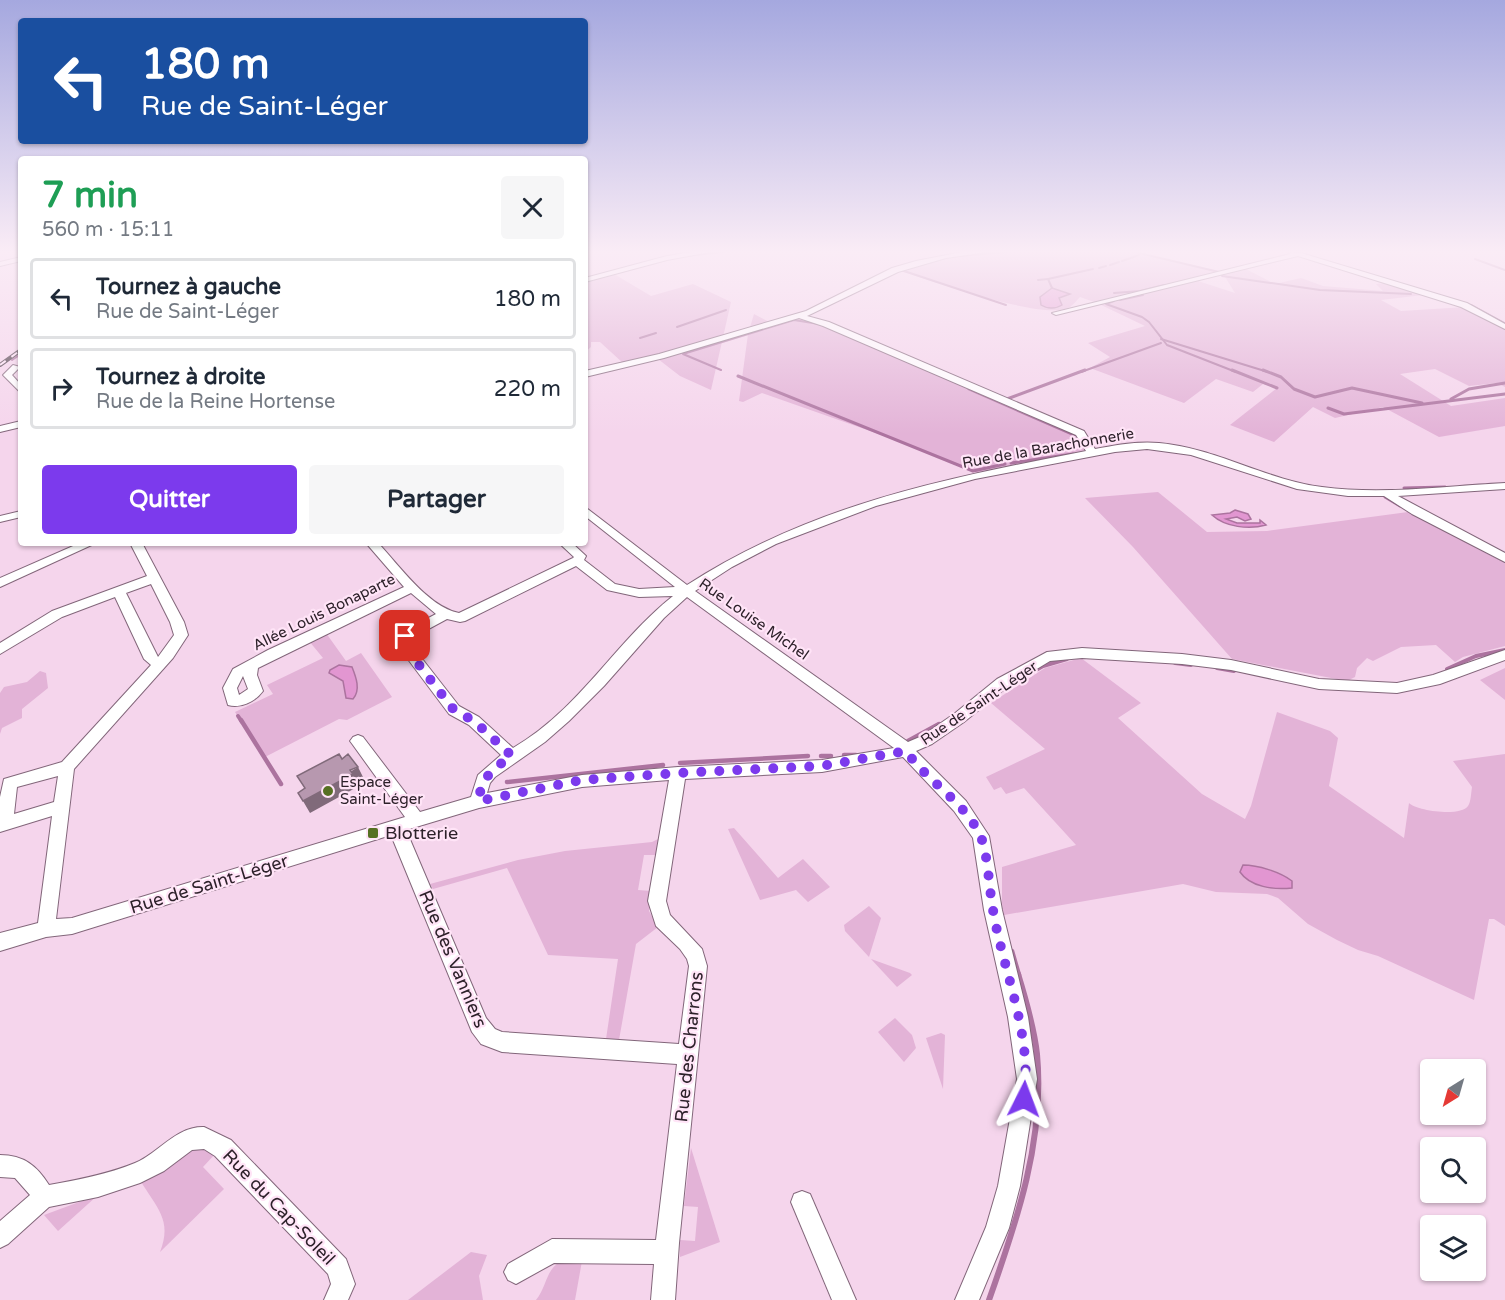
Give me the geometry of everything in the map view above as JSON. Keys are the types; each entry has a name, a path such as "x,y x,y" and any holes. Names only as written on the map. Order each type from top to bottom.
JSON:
{"street":[{"path":"588,373 661,356 807,313"},
{"path":"1478,313 1505,327"},
{"path":"799,316 826,324 1080,433 1092,452"},
{"path":"16,367 7,375 18,387"},
{"path":"0,429 18,425"},
{"name":"Rue de la Barachonnerie","path":"479,801 479,790 485,778 512,756 540,738 588,694 657,619 687,591 752,553 840,515 957,479 1133,446 1176,448 1297,486 1319,490 1384,492 1505,486"},
{"path":"1384,492 1416,512 1505,558"},
{"name":"Rue Louise Michel","path":"588,512 687,591 896,740 960,806 981,836 993,910 1018,1017 1027,1079 1009,1186 997,1227 967,1300"},
{"path":"0,519 18,515"},
{"path":"0,583 83,546"},
{"path":"61,807 2,824 10,783 67,766 179,640 181,632 138,546"},
{"path":"375,546 412,588 450,618 460,618 577,561 580,556 568,546"},
{"path":"577,561 611,587 639,593 687,591"},
{"path":"0,649 50,618 154,578"},
{"name":"Allée Louis Bonaparte","path":"251,666 273,652 412,588"},
{"path":"119,591 151,659 160,664"},
{"path":"445,615 405,636 402,642 454,710 474,721 512,756"},
{"name":"Rue de Saint-Léger","path":"0,942 46,929 72,926 479,801 582,780 822,766 906,751 959,718 1002,683 1047,657 1082,653 1182,659 1231,665 1319,684 1397,688 1435,680 1505,655"},
{"path":"358,741 416,819"},
{"path":"46,929 67,766"},
{"name":"Rue des Charrons","path":"663,1300 666,1252 698,966 695,955 686,943 662,920 657,900 678,773"},
{"name":"Rue des Vanniers","path":"396,826 479,1024 488,1037 502,1042 689,1055"},
{"name":"Rue du Cap-Soleil","path":"44,1197 134,1174 164,1159 186,1141 199,1137 210,1140 223,1148 338,1267 343,1284 336,1300"},
{"path":"0,1166 20,1167 28,1174 44,1197 0,1236"},
{"path":"802,1202 844,1300"},
{"path":"516,1272 552,1251 666,1252"}],"shaded area":[{"path":"588,313 729,313 711,390 680,376 658,359 623,363 600,342 591,342 591,347 588,350"},
{"path":"1117,313 1477,313 1505,328 1505,387 1497,383 1469,386 1435,369 1400,374 1451,406 1505,398 1505,426 1439,437 1383,407 1335,418 1313,407 1274,442 1230,425 1277,388 1263,384 1253,392 1216,379 1184,403 1090,368 1110,357 1088,343 1145,326"},
{"path":"754,314 773,324 792,318 818,322 1079,434 1085,450 1077,456 979,474 910,445 762,393 743,402 739,401 748,334"},
{"path":"1158,492 1207,532 1267,531 1408,512 1505,563 1505,646 1463,657 1455,662 1436,645 1401,647 1373,661 1367,658 1357,668 1355,677 1347,681 1232,659 1133,547 1085,498"},
{"path":"1235,510 1248,514 1251,519 1245,521 1237,517 1226,519 1237,523 1260,523 1260,520 1266,525 1238,526 1212,515 1230,513"},
{"path":"326,633 346,661 361,653 392,697 347,720 339,719 265,757 235,712 273,694 267,685 323,658 309,641"},
{"path":"1081,658 1141,703 1118,718 1202,794 1245,819 1251,806 1277,712 1330,731 1338,738 1329,786 1404,838 1409,803 1439,812 1457,811 1468,806 1472,787 1453,761 1505,754 1505,926 1494,919 1489,919 1474,1000 1337,940 1308,924 1278,898 1267,894 1216,892 1183,884 1004,915 1002,867 1076,845 1024,788 1006,794 1001,787 994,790 986,777 1045,749 991,703 1045,668"},
{"path":"339,665 352,667 357,688 353,699 346,698 343,681 329,673"},
{"path":"1505,668 1505,700 1480,680"},
{"path":"40,671 46,673 48,688 22,709 22,718 2,728 0,734 0,693 4,687 27,682"},
{"path":"734,828 778,878 803,859 830,887 808,902 796,890 760,900 728,829"},
{"path":"658,839 657,855 644,855 638,890 651,891 649,911 658,927 636,944 619,1040 606,1039 618,959 548,955 507,868 433,889 430,884 518,860 565,851 652,842"},
{"path":"1243,865 1275,872 1292,881 1292,888 1270,888 1256,884 1240,872"},
{"path":"869,906 881,918 869,957 845,931 844,925"},
{"path":"871,959 910,973 912,975 897,987"},
{"path":"895,1018 912,1035 916,1048 904,1062 878,1032"},
{"path":"941,1033 945,1035 943,1089 926,1038"},
{"path":"691,1148 720,1242 680,1257 680,1240 695,1241 698,1207 684,1206"},
{"path":"188,1149 206,1149 215,1154 203,1167 224,1189 160,1252 164,1241 164,1222 157,1206 140,1180"},
{"path":"98,1195 58,1231 44,1215"},
{"path":"471,1252 487,1255 479,1276 483,1300 408,1300"},
{"path":"564,1260 582,1261 575,1300 536,1300 550,1272"}],"building":[{"path":"339,754 342,759 348,754 358,767 350,770 353,774 303,801 298,793 305,788 297,776"}],"waterway":[{"path":"677,327 718,313"},
{"path":"1130,313 1149,322 1163,340"},
{"path":"1485,313 1504,323"},
{"path":"721,370 683,354 794,320 819,324"},
{"path":"640,338 656,333"},
{"path":"1163,340 1268,372"},
{"path":"1163,340 1167,345 1236,372"},
{"path":"1081,372 1161,343"},
{"path":"12,360 18,356"},
{"path":"1007,399 1085,370"},
{"path":"1232,370 1277,388"},
{"path":"1263,370 1281,377 1294,389 1315,397 1352,388 1422,403"},
{"path":"738,376 973,471 1005,464"},
{"path":"1451,399 1469,389 1505,383"},
{"path":"969,389 1074,435"},
{"path":"1328,408 1344,414 1505,394"},
{"path":"1011,463 1073,454"},
{"path":"1404,488 1445,487"},
{"path":"1385,497 1400,506"},
{"path":"1447,669 1476,656 1505,650"},
{"path":"1015,682 1043,666 1067,659"},
{"path":"1175,663 1191,665"},
{"path":"1217,668 1234,671"},
{"path":"1005,690 1009,687"},
{"path":"238,716 242,722"},
{"path":"241,720 281,784"},
{"path":"908,741 939,724"},
{"path":"844,755 856,755"},
{"path":"680,763 808,756"},
{"path":"821,756 831,756"},
{"path":"507,782 663,765"},
{"path":"1012,951 1019,975"},
{"path":"989,1300 1019,1210 1033,1148 1037,1117 1037,1054 1032,1024 1018,974"}],"railway":[{"path":"0,365 18,352"}],"place":[{"name":"Espace Saint-Léger","path":"328,791"},
{"name":"Blotterie","path":"373,833"}],"route":[{"path":"405,636 402,642 405,647 454,710 474,721 512,756 485,778 479,790 479,801 582,780 822,766 906,751 960,806 981,836 1003,960 1018,1017 1027,1079 1024,1099"}]}
